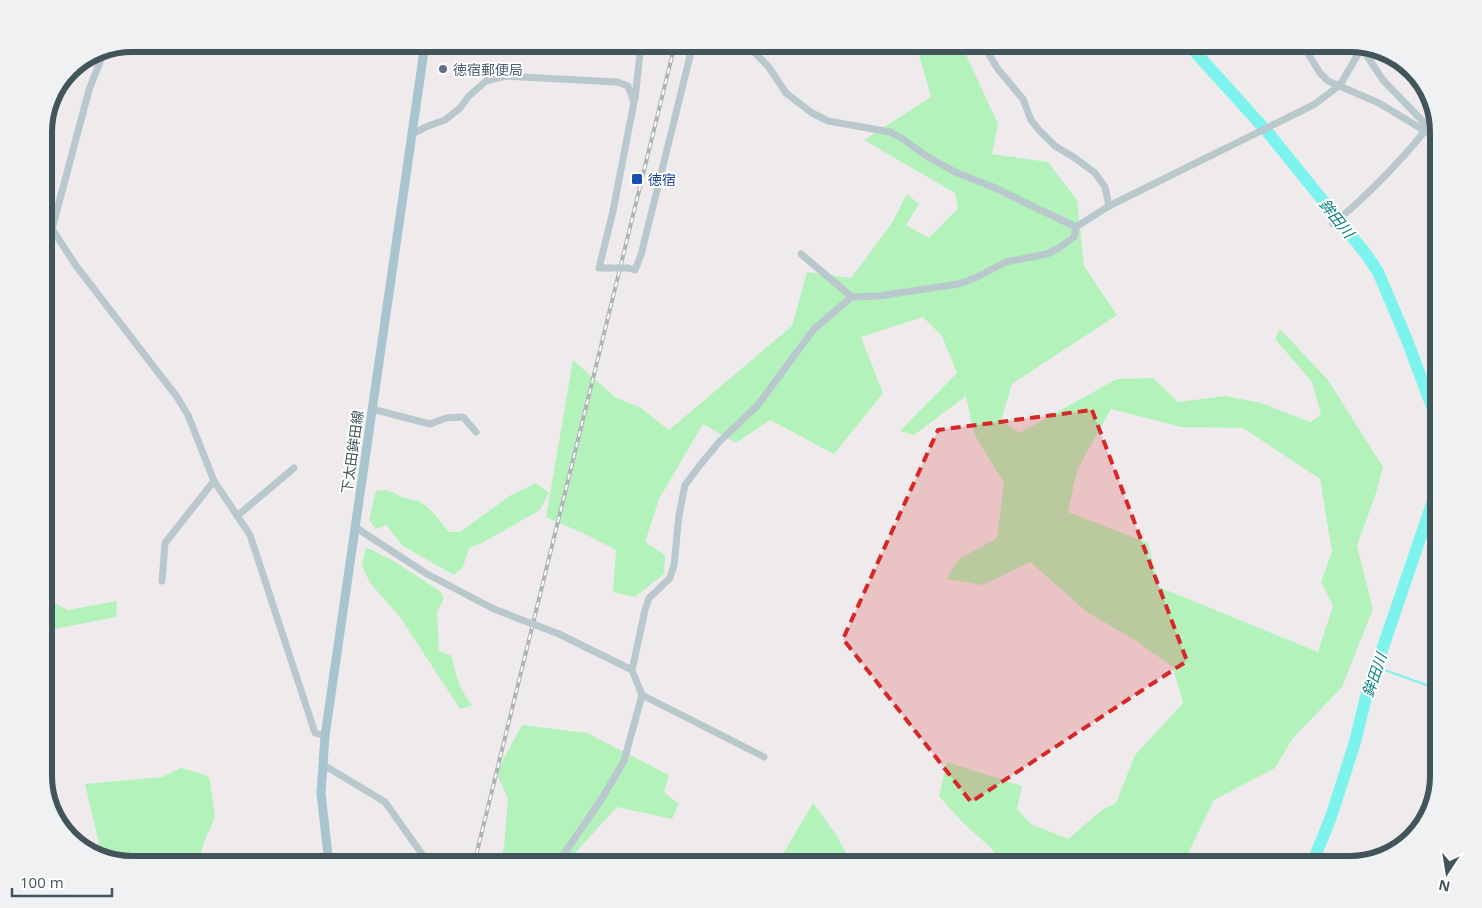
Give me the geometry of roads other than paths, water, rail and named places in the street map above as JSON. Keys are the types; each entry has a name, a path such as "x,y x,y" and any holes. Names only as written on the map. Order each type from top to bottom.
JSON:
{"main road":[{"name":"下太田鉾田線","path":"328,856 321,792 325,736 424,52"}],"street":[{"path":"640,52 634,102 613,211 599,268 628,268 635,270 641,255 691,52"},
{"path":"754,52 768,66 786,93 812,113 828,121 890,132 955,172 993,187 1076,227"},
{"path":"988,52 998,68 1023,99 1031,120 1039,130 1055,146 1095,173 1105,186 1110,206"},
{"path":"1307,52 1320,73 1328,81 1379,103 1429,133"},
{"path":"562,856 601,800 624,762 642,695 632,670 645,610 649,598 670,578 674,565 679,515 685,485 720,441 758,406 814,329 852,297 879,296 958,284 975,278 1006,262 1047,254 1059,248 1074,237 1076,227 1110,206 1315,104 1340,85 1358,53"},
{"path":"1365,54 1383,80 1429,129"},
{"path":"53,225 89,90 101,60"},
{"path":"412,134 445,120 460,108 469,96 486,81 505,76 617,82 628,86 634,102"},
{"path":"1333,224 1367,195 1403,158 1425,131"},
{"path":"53,230 82,274 178,397 188,415 214,481 250,535 316,733 325,736"},
{"path":"801,254 852,297"},
{"path":"372,409 430,424 446,418 463,417 476,432"},
{"path":"237,516 294,468"},
{"path":"162,581 165,543 214,481"},
{"path":"355,527 427,574 494,609 559,634 632,670"},
{"path":"642,695 764,757"},
{"path":"322,764 385,802 423,856"}],"waterway":[{"name":"鉾田川","path":"1195,52 1270,135 1366,254 1378,272 1407,340 1429,400"},
{"name":"鉾田川","path":"1315,856 1331,817 1355,742 1366,697 1430,511"},
{"path":"1376,667 1430,686"}],"railway":[{"path":"476,856 673,52"}],"place":[{"name":"徳宿郵便局","path":"443,69"},
{"name":"徳宿","path":"637,179"}]}
